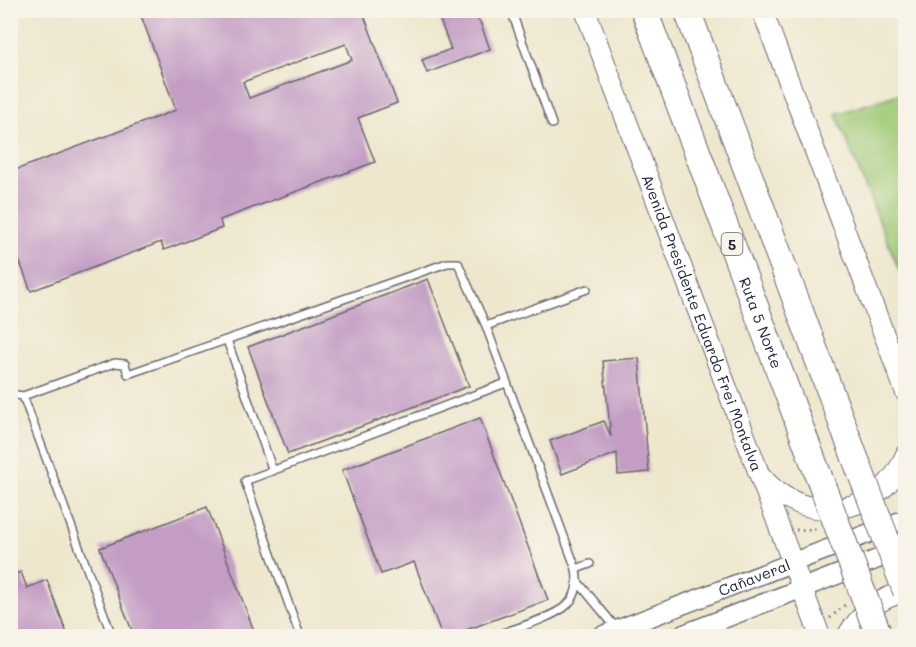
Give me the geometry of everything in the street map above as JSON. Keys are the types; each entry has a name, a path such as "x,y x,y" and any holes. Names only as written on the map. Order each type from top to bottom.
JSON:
{"highway":[{"name":"Ruta 5 Norte","path":"644,10 879,636"},
{"path":"687,10 906,591"}],"main road":[{"name":"Avenida Presidente Eduardo Frei Montalva","path":"585,10 754,466 820,636"},
{"path":"762,10 906,393"},
{"path":"754,466 770,486 785,497 802,506 828,509 853,505 875,495 892,478 906,454"},
{"path":"847,636 854,625 873,606 885,598 906,591"}],"street":[{"name":"Cañaveral","path":"610,633 906,519"},
{"name":"Cañaveral","path":"679,636 906,548"}],"lane":[{"path":"511,10 552,124"},
{"path":"10,394 23,396 115,363 124,364 128,374 447,263 458,263 486,326 576,569 578,582 610,633"},
{"path":"486,326 587,288"},
{"path":"227,340 273,471"},
{"path":"300,636 245,481 506,383"},
{"path":"23,396 112,636"},
{"path":"576,569 590,564"},
{"path":"494,636 567,606 575,593 578,582"}],"green space":[{"path":"906,92 905,285 836,114"}],"building":[{"path":"139,10 362,10 397,103 358,118 375,162 220,220 222,228 164,250 161,242 31,291 10,237 10,172 176,110","holes":["346,44 352,60 249,98 243,82"]},
{"path":"436,10 471,10 480,22 490,49 427,73 422,60 451,49"},
{"path":"428,279 469,386 288,454 248,347"},
{"path":"639,358 649,472 618,475 617,453 562,474 550,441 604,421 611,437 603,361"},
{"path":"480,418 548,600 450,636 442,636 414,562 381,574 342,470"},
{"path":"207,507 256,636 134,636 100,548"},
{"path":"21,572 27,588 47,580 68,636 10,636 10,576"}]}
